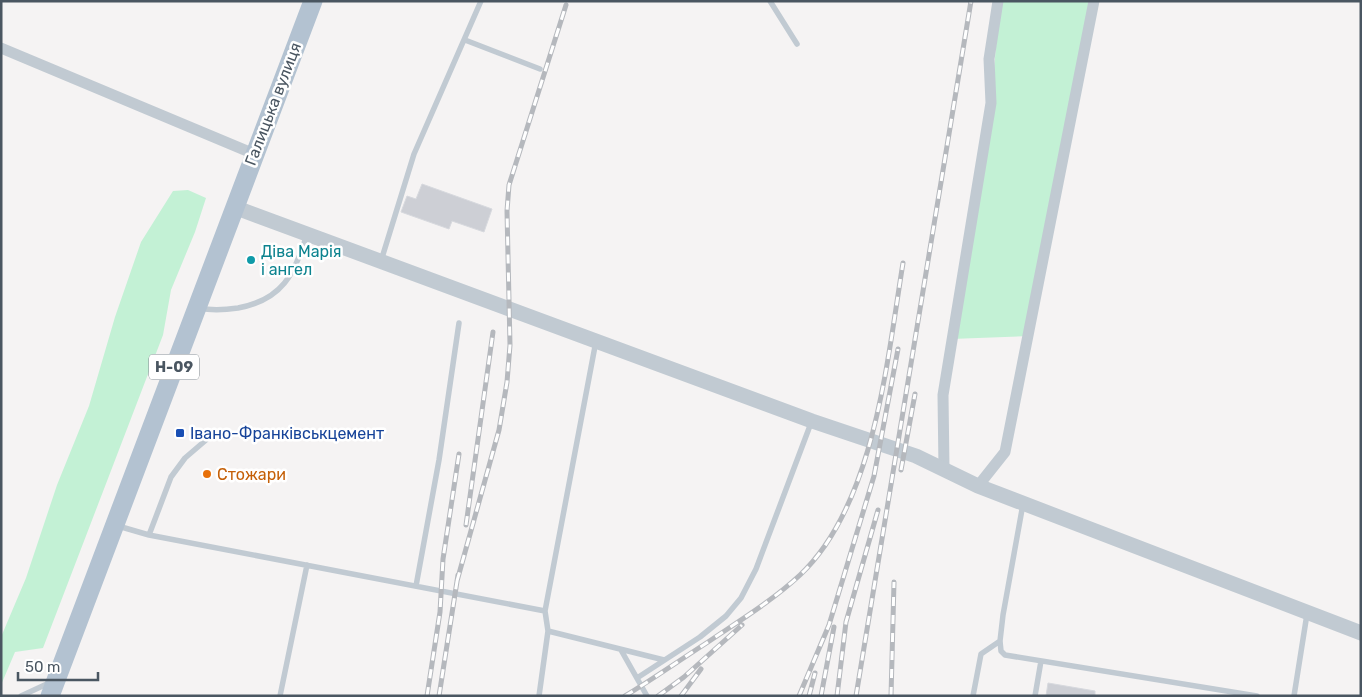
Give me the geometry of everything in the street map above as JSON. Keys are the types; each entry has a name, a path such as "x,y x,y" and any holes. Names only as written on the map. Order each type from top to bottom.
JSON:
{"main road":[{"name":"Галицька вулиця","path":"234,208 313,1"},
{"name":"Н-09","path":"53,688 234,208"}],"street":[{"path":"944,469 943,395 991,103 989,58 998,1"},
{"path":"978,486 1005,452 1094,1"},
{"path":"1,48 254,154"},
{"path":"234,208 812,421 916,456 978,486 1023,504 1361,633"}],"lane":[{"path":"381,261 414,154 466,40 481,1"},
{"path":"770,1 797,44"},
{"path":"466,40 540,69"},
{"path":"197,308 221,310 248,306 281,289 294,270 307,234"},
{"path":"416,586 439,460 459,323"},
{"path":"539,696 548,631 545,611 596,341"},
{"path":"638,678 700,637 726,616 741,598 756,569 812,421"},
{"path":"149,535 171,477 185,458 206,440"},
{"path":"1023,504 1000,641 1005,655 1257,696"},
{"path":"114,525 149,535 545,611"},
{"path":"280,696 307,565"},
{"path":"1294,696 1308,612"},
{"path":"548,631 664,660"},
{"path":"972,696 981,654 1000,641"},
{"path":"622,650 647,696"},
{"path":"1035,696 1041,660"},
{"path":"21,696 53,688"}],"green space":[{"path":"1000,1 1094,1 1030,336 951,339 991,103"},
{"path":"188,190 206,198 195,232 171,290 163,335 43,648 15,652 1,685 1,637 26,578 57,485 89,406 115,317 141,242 173,191"}],"building":[{"path":"422,184 492,209 484,232 452,221 449,229 401,212 407,196 416,199"},
{"path":"1048,683 1095,691 1095,696 1046,696"}],"railway":[{"path":"856,696 971,1"},
{"path":"457,581 499,430 507,382 510,345 507,211 509,185 566,5"},
{"path":"625,696 767,602 800,575 825,545 845,510 861,471 874,429 891,343 903,263"},
{"path":"466,525 493,332"},
{"path":"799,696 829,625 874,476 898,349"},
{"path":"901,470 915,394"},
{"path":"427,696 440,612 443,559 459,454"},
{"path":"837,696 846,622 878,510"},
{"path":"439,696 458,575"},
{"path":"891,696 894,582"},
{"path":"658,696 684,677 742,625"},
{"path":"821,696 834,627"},
{"path":"681,696 701,669"},
{"path":"809,696 815,673"}],"place":[{"name":"Діва Марія і ангел","path":"251,260"},
{"name":"Івано-Франківськцемент","path":"180,433"},
{"name":"Стожари","path":"207,474"}]}
